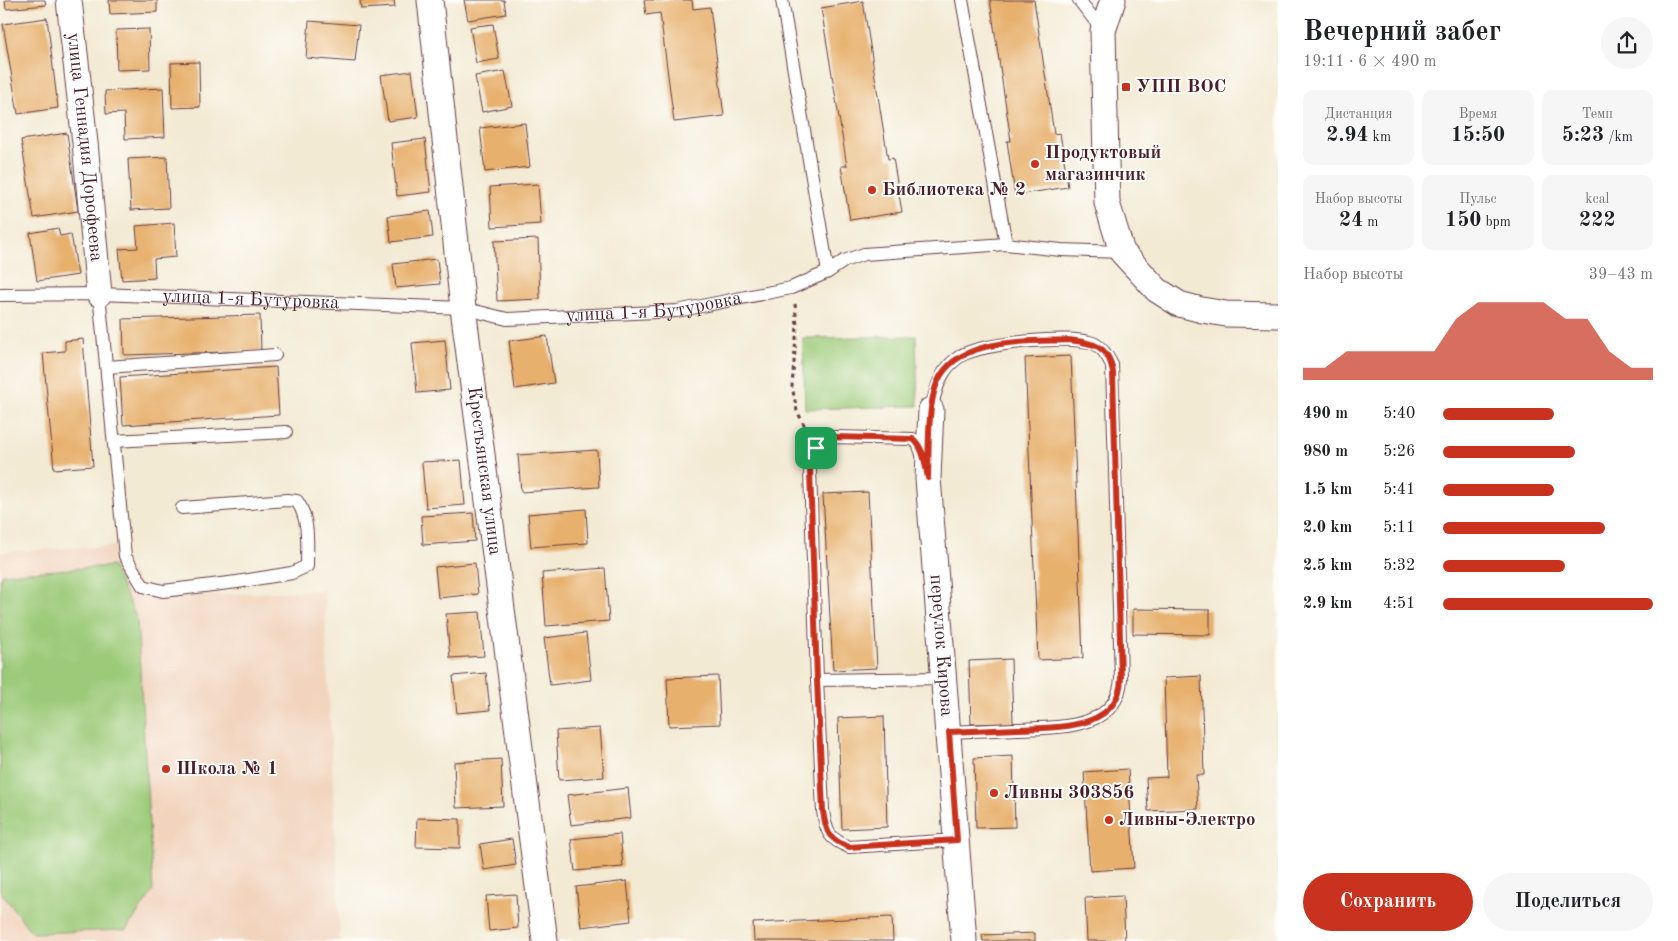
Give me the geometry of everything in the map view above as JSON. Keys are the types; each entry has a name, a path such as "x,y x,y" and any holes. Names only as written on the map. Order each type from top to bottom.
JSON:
{"street":[{"name":"улица Геннадия Дорофеева","path":"69,0 99,294"},
{"name":"Крестьянская улица","path":"430,0 463,308 546,941"},
{"path":"1113,0 1103,31 1107,203 1122,252 1157,290 1179,304 1226,314 1278,314"},
{"name":"переулок Кирова","path":"931,410 928,478 964,941"}],"lane":[{"path":"782,0 828,272"},
{"path":"962,0 1006,244"},
{"path":"1079,0 1103,31"},
{"name":"улица 1-я Бутуровка","path":"0,295 99,294 463,308 507,319 676,311 794,287 828,272 844,261 864,254 1006,244 1079,251 1122,252"},
{"path":"99,294 125,556 143,586 163,591 237,582 292,573 307,566 308,537 303,510 297,501 287,500 182,508"},
{"path":"931,410 937,382 948,367 962,355 980,348 1002,344 1068,340 1094,344 1102,349 1112,365 1121,678 1118,697 1112,705 1096,717 1069,727 949,732"},
{"path":"107,367 275,355"},
{"path":"114,442 286,432"},
{"path":"928,478 922,453 918,443 913,439 834,437 825,440 816,448 811,458 817,680 823,811 825,825 830,836 838,843 849,847 957,840"},
{"path":"817,680 945,678"}],"path":[{"path":"794,287 797,326 792,386 798,411 816,448"}],"shaded area":[{"name":"Школа № 1","path":"114,546 149,598 324,590 340,941 0,941 0,552"}],"green space":[{"path":"916,336 918,406 805,409 803,338"},
{"path":"112,566 137,619 153,891 126,930 32,933 0,891 0,580 2,574"}],"building":[{"path":"5,0 45,0 46,5 6,9"},
{"path":"109,0 157,0 157,12 110,14"},
{"path":"360,0 394,0 395,7 361,9"},
{"path":"464,0 504,0 506,14 468,20"},
{"path":"644,0 692,0 693,9 710,7 724,116 674,122 660,13 646,15"},
{"path":"990,0 1034,0 1054,134 1060,133 1068,187 1015,195 1007,141 1011,141"},
{"path":"863,1 888,159 893,158 902,212 850,220 841,166 847,166 821,8"},
{"path":"47,18 58,108 18,114 3,24"},
{"path":"309,21 359,25 355,62 306,58"},
{"path":"493,24 499,59 476,63 470,27"},
{"path":"149,29 150,69 117,70 116,30"},
{"path":"199,62 200,107 172,108 171,63"},
{"path":"412,71 418,117 388,121 381,75"},
{"path":"505,71 512,106 482,112 475,76"},
{"path":"163,88 165,137 125,139 124,113 106,114 105,91"},
{"path":"525,123 530,167 485,172 480,128"},
{"path":"67,133 78,211 34,218 21,140"},
{"path":"425,139 431,192 397,196 391,143"},
{"path":"167,157 169,208 131,210 128,159"},
{"path":"538,184 541,224 492,227 490,187"},
{"path":"430,211 433,237 391,242 388,216"},
{"path":"174,223 176,257 154,259 155,278 122,280 119,249 138,248 136,226"},
{"path":"58,228 60,236 71,234 78,275 37,281 30,233"},
{"path":"538,239 540,299 497,301 494,241"},
{"path":"437,259 440,284 396,288 393,264"},
{"path":"260,315 261,351 124,355 123,319"},
{"path":"547,336 554,383 515,389 509,341"},
{"path":"83,339 93,466 54,469 43,353 65,351 65,341"},
{"path":"445,340 450,390 417,393 412,343"},
{"path":"1071,356 1083,658 1038,660 1025,358"},
{"path":"276,367 279,415 123,425 120,377"},
{"path":"597,450 599,487 521,492 518,455"},
{"path":"461,460 465,505 426,508 422,462"},
{"path":"868,492 877,668 833,670 823,494"},
{"path":"586,509 588,543 531,547 528,514"},
{"path":"473,513 475,541 423,545 421,516"},
{"path":"475,563 478,594 438,598 435,567"},
{"path":"605,568 609,621 546,626 542,573"},
{"path":"1133,609 1210,610 1210,635 1133,634"},
{"path":"480,612 484,656 450,658 446,614"},
{"path":"586,633 591,680 550,685 544,638"},
{"path":"1011,659 1013,723 971,724 969,661"},
{"path":"486,673 490,710 457,713 453,676"},
{"path":"718,676 720,724 669,726 667,678"},
{"path":"1201,676 1204,775 1196,775 1198,809 1148,811 1146,778 1167,777 1164,678"},
{"path":"884,716 887,827 842,829 838,718"},
{"path":"600,728 604,777 559,780 556,731"},
{"path":"1013,756 1015,827 976,828 974,758"},
{"path":"501,759 503,806 456,808 454,762"},
{"path":"1128,769 1134,868 1090,871 1084,772"},
{"path":"628,788 631,818 571,825 567,795"},
{"path":"417,818 460,819 460,848 416,847"},
{"path":"620,834 623,867 575,871 571,839"},
{"path":"512,839 516,865 484,870 480,844"},
{"path":"627,881 631,921 581,927 576,887"},
{"path":"516,894 518,928 489,931 486,896"},
{"path":"1123,896 1125,941 1087,941 1085,898"},
{"path":"892,917 893,941 754,941 753,923"},
{"path":"1035,933 1035,941 983,941 982,935"}],"place":[{"name":"УПП ВОС","path":"1126,87"},
{"name":"Продуктовый магазинчик","path":"1035,164"},
{"name":"Библиотека № 2","path":"872,190"},
{"name":"Школа № 1","path":"166,769"},
{"name":"Ливны 303856","path":"994,793"},
{"name":"Ливны-Электро","path":"1109,820"}],"route":[{"path":"1068,340 1094,344 1108,356 1112,365 1121,678 1118,697 1112,705 1096,717 1069,727 949,732 957,840 849,847 838,843 830,836 825,825 817,680 810,470 811,458 816,448 825,440 834,437 913,439 918,443 922,453 928,478 931,410 937,382 948,367 962,355 980,348 1002,344 1068,340"}]}
